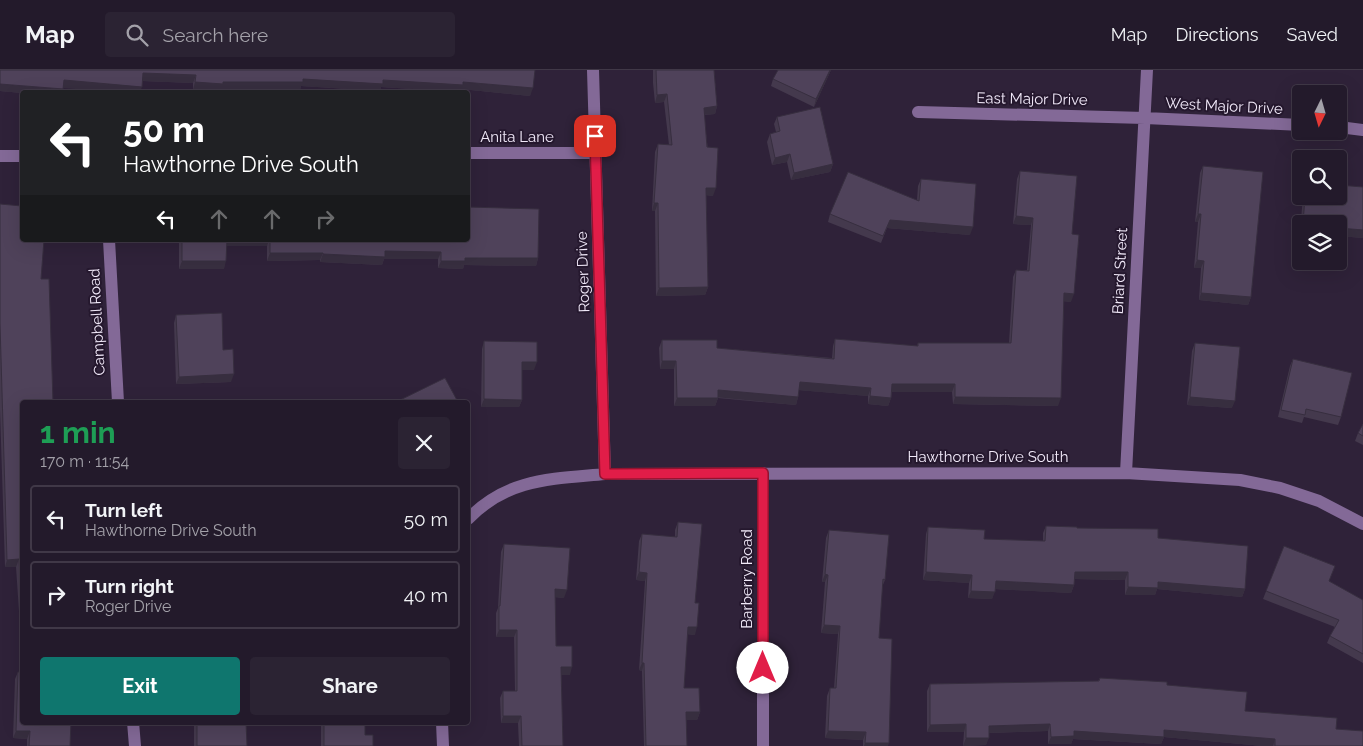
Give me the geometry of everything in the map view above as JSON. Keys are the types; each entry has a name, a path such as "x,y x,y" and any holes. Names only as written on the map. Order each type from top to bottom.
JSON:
{"street":[{"name":"Roger Drive","path":"593,70 605,474"},
{"name":"Briard Street","path":"1126,473 1147,70"},
{"name":"East Major Drive","path":"918,112 1145,118"},
{"name":"West Major Drive","path":"1145,118 1292,126"},
{"path":"1348,128 1363,130"},
{"name":"Anita Lane","path":"470,153 596,153"},
{"path":"0,156 20,156"},
{"name":"Campbell Road","path":"110,242 118,400"},
{"name":"Barberry Road","path":"763,473 763,746"},
{"name":"Hawthorne Drive South","path":"470,518 479,508 503,492 542,480 605,474 1126,473 1240,480 1280,488 1319,501 1363,524"},
{"path":"133,725 135,746"},
{"path":"442,725 443,746"}],"building":[{"path":"0,70 535,70 533,88 463,82 463,85 383,80 383,84 303,79 303,82 223,82 223,84 195,82 196,75 143,73 142,87 64,80 63,89 0,84"},
{"path":"656,70 714,70 717,106 704,108 707,147 718,148 716,188 706,188 708,287 659,288 658,203 654,203 658,144 672,145 667,94 657,95"},
{"path":"778,70 830,70 816,99 773,79"},
{"path":"820,107 833,164 794,173 790,154 775,158 770,134 780,131 777,117"},
{"path":"1203,166 1263,172 1251,297 1201,293 1204,261 1197,260 1201,214 1198,214"},
{"path":"1020,171 1077,176 1072,234 1079,235 1074,294 1064,293 1061,398 955,397 955,384 892,384 891,398 870,396 871,388 800,382 798,397 718,390 718,398 677,398 676,361 662,361 662,340 717,340 717,348 834,359 835,339 918,346 918,343 1011,343 1016,270 1029,271 1033,218 1016,216"},
{"path":"848,172 919,201 921,179 976,184 973,227 890,220 883,236 830,214"},
{"path":"1347,186 1363,187 1363,230 1347,229 1347,215 1304,215 1304,205 1347,205"},
{"path":"0,204 20,206 20,242 44,242 41,279 49,279 53,400 20,400 20,576 19,559 7,560 0,324"},
{"path":"470,207 539,209 538,258 465,258 465,261 441,261 441,252 385,251 385,257 323,253 270,253 270,242 470,242"},
{"path":"182,242 227,242 226,261 182,261"},
{"path":"222,313 223,350 233,349 234,374 179,377 176,315"},
{"path":"484,341 537,342 537,362 522,362 522,400 484,399"},
{"path":"1195,343 1240,347 1235,401 1190,397"},
{"path":"1293,359 1352,373 1341,417 1306,409 1305,415 1281,410"},
{"path":"445,378 457,400 400,400"},
{"path":"1363,424 1363,436 1358,433"},
{"path":"678,522 702,524 695,603 699,603 697,627 688,627 684,688 699,688 700,712 686,712 687,746 646,746 644,663 642,663 647,573 639,572 642,534 677,537"},
{"path":"1046,526 1158,529 1158,538 1248,546 1245,589 1158,582 1158,588 1128,587 1128,572 1075,572 1074,585 996,581 995,592 971,591 972,575 926,572 928,527 985,530 984,539 1045,541"},
{"path":"829,530 889,535 885,580 883,579 879,638 892,639 889,743 865,743 866,732 828,731 830,688 836,688 840,626 824,625 828,575 825,574"},
{"path":"504,544 570,548 567,590 555,589 556,646 572,646 572,667 561,667 563,746 522,746 521,716 503,716 503,691 517,691 517,630 499,630"},
{"path":"1284,546 1335,566 1329,581 1363,600 1363,654 1330,636 1339,620 1266,591"},
{"path":"18,672 20,672 20,725 71,725 70,746 29,746 30,731 16,731"},
{"path":"1100,678 1167,682 1167,685 1247,692 1245,711 1337,718 1336,729 1363,731 1363,746 1275,746 1275,739 1164,730 1164,737 1074,731 1074,736 1051,737 1050,724 989,726 989,738 966,738 966,724 930,725 930,684 1099,681"},
{"path":"197,725 246,725 247,746 197,746"},
{"path":"324,725 365,725 365,735 373,735 373,746 324,746"}],"route":[{"path":"595,136 605,474 763,473 763,668"}]}
